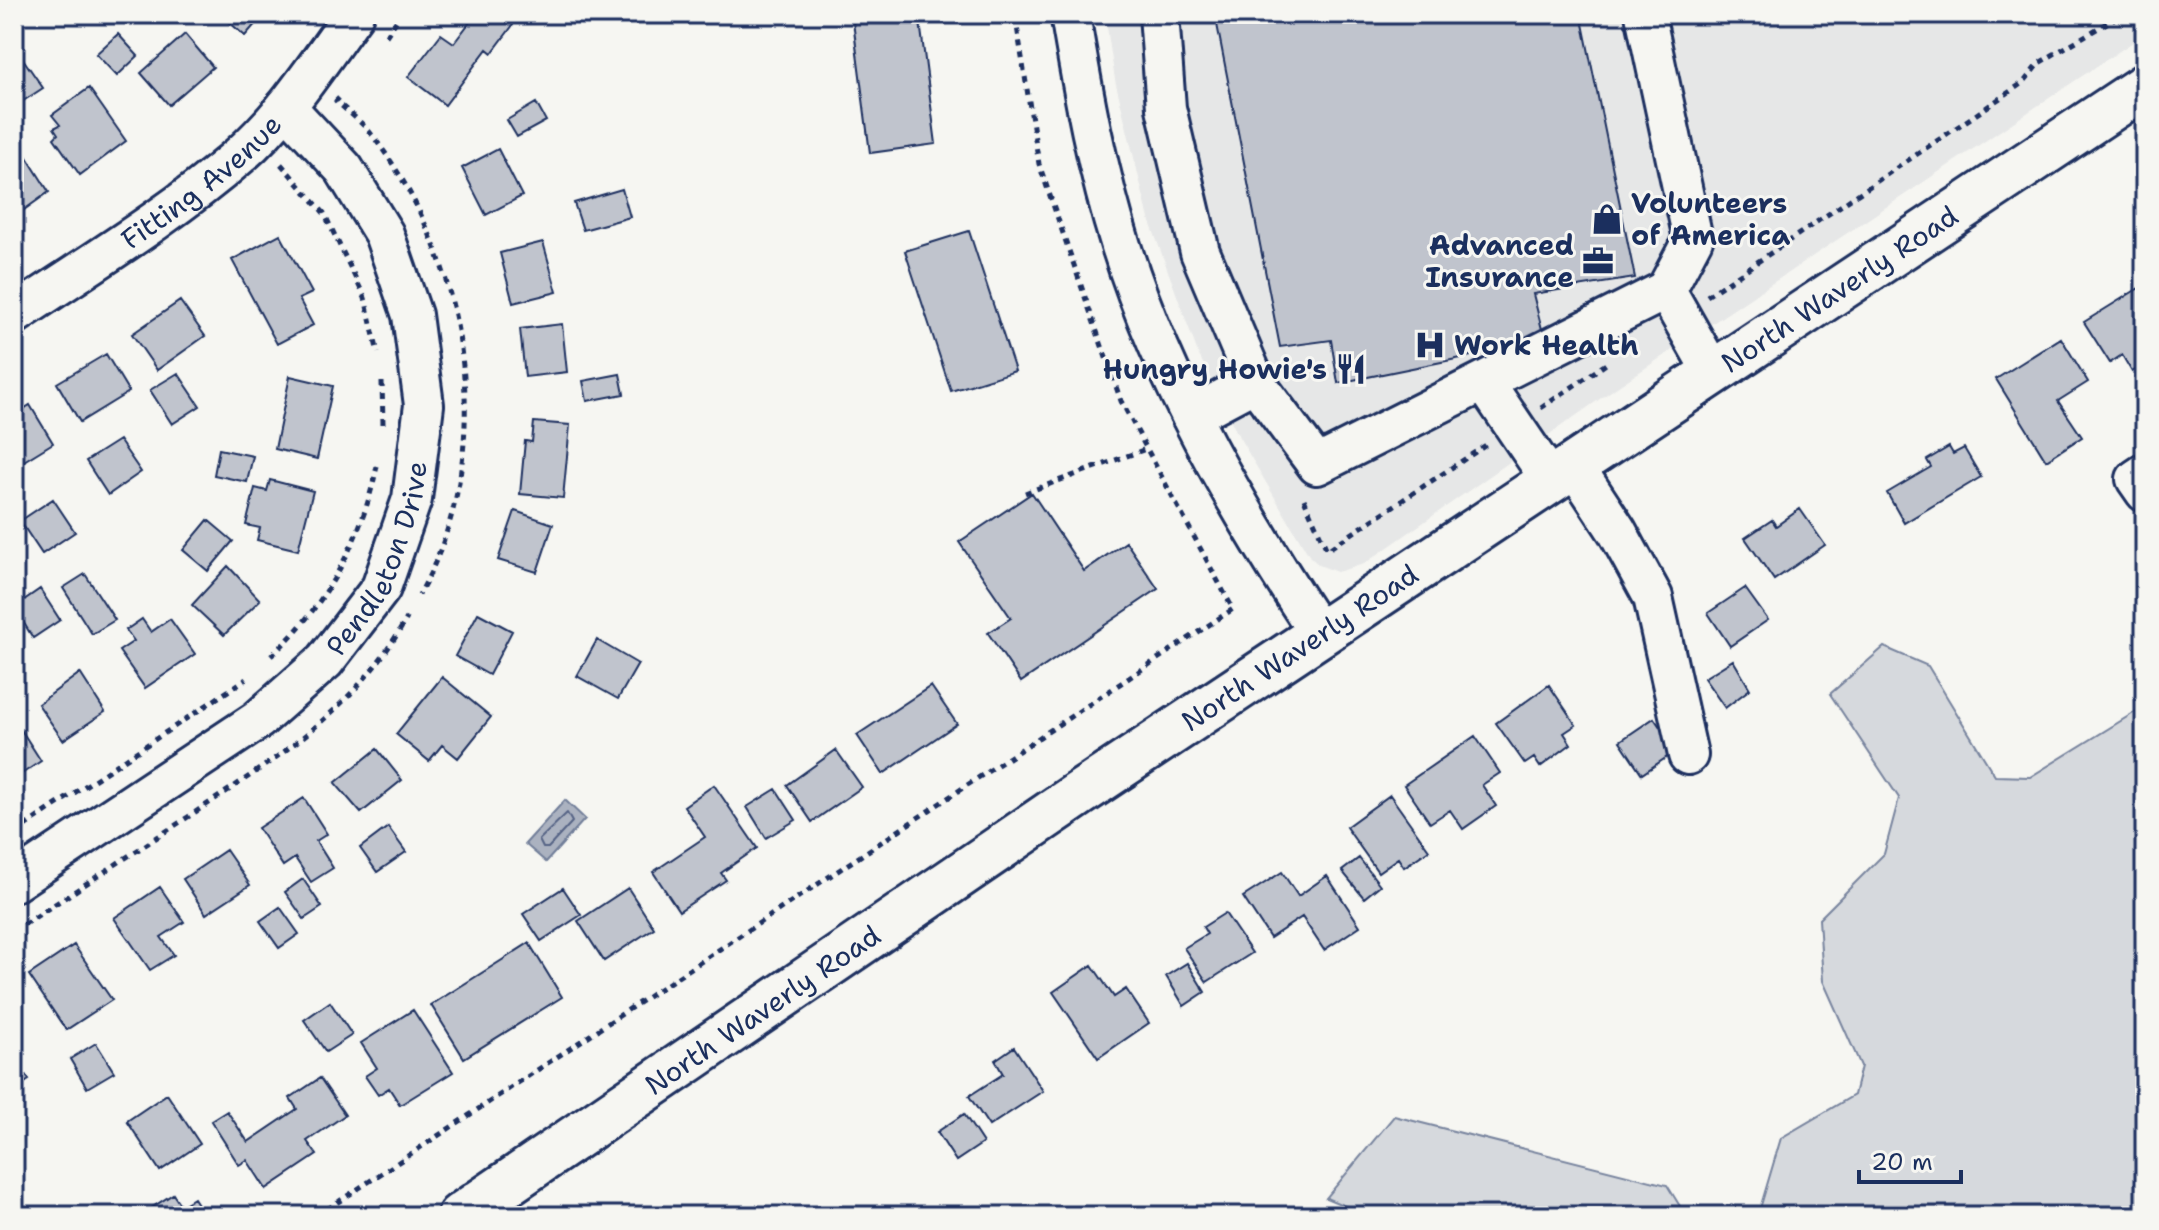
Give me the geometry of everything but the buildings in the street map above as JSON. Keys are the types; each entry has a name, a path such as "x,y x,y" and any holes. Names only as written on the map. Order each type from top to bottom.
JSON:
{"main road":[{"name":"North Waverly Road","path":"460,1216 1320,635 2145,86"}],"street":[{"name":"Fitting Avenue","path":"20,331 240,155 286,107 354,14"},
{"path":"1070,14 1087,112 1121,246 1155,339 1191,416 1262,546 1320,635"},
{"path":"1159,14 1166,108 1200,252 1255,382 1317,465 1485,383 1673,302"},
{"path":"1645,14 1693,239 1673,302 1714,375"},
{"name":"Pendleton Drive","path":"14,882 258,720 325,661 381,588 412,499 424,405 412,315 384,234 344,169 286,107"},
{"path":"1191,416 1255,382"},
{"path":"1485,383 1514,426 1617,531 1653,597 1688,755"},
{"path":"2145,473 2136,479 2145,492"}],"path":[{"path":"381,42 401,14"},
{"path":"317,1216 1233,609 1121,401 1039,164 1015,14"},
{"path":"1673,302 2024,82 2039,63 2122,14"},
{"path":"345,89 336,101 371,133 412,197 448,277 465,371"},
{"path":"271,172 283,162 324,213 365,298 381,367 383,436"},
{"path":"14,356 20,331"},
{"path":"1301,493 1327,550 1616,357"},
{"path":"1025,493 1146,449"},
{"path":"269,658 300,629 342,567 369,504 378,463"},
{"path":"14,833 249,677"},
{"path":"14,1193 29,1216"}],"shaded area":[{"path":"1105,14 2145,14 2145,34 1617,387 1364,564 1337,572 1319,565 1310,557 1239,437 1198,353 1149,219 1115,80"},
{"path":"1884,647 1928,666 1995,776 2030,777 2145,706 2145,1216 1762,1216 1759,1212 1781,1138 1854,1095 1861,1066 1823,981 1819,919 1884,854 1899,798 1830,694"},
{"path":"1394,1116 1667,1185 1686,1216 1369,1216 1326,1198"}],"water":[{"path":"565,800 585,819 546,862 525,844"}],"place":[{"name":"Volunteers of America","path":"1607,219"},
{"name":"Advanced Insurance","path":"1598,261"},
{"name":"Work Health","path":"1430,345"},
{"name":"Hungry Howie's","path":"1351,369"}]}
